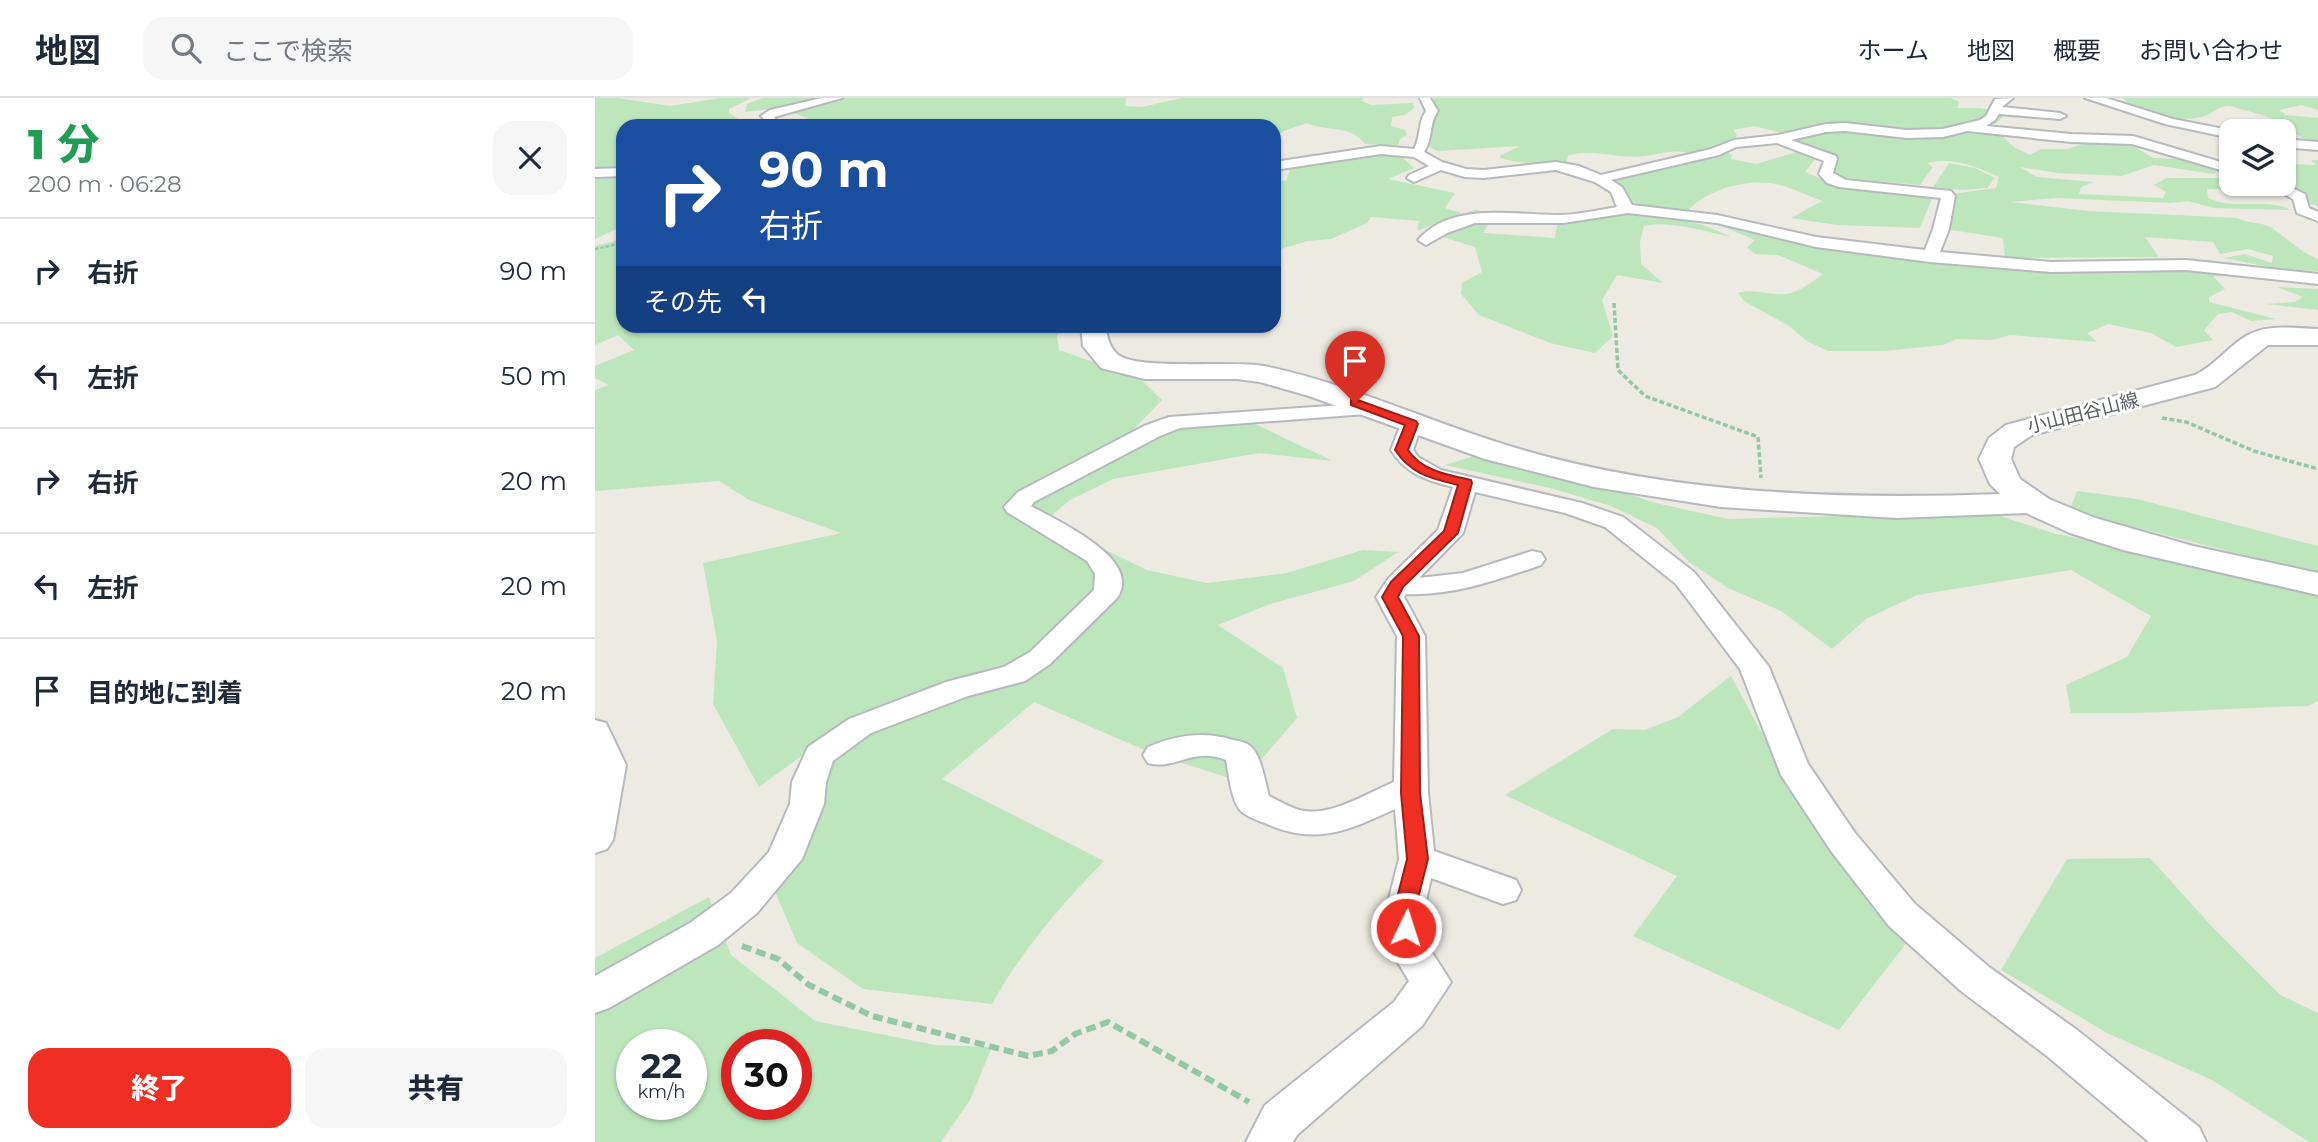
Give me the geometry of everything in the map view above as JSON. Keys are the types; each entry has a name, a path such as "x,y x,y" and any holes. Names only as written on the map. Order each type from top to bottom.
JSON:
{"street":[{"path":"769,119 767,116 773,112 837,98"},
{"path":"1417,153 1422,148 1428,126 1427,117 1432,111 1425,98"},
{"path":"1600,179 1715,152 1734,144 1778,139 1826,128 1925,134 1964,128 1984,123 1991,118 1999,101 2008,98"},
{"path":"2090,98 2124,104 2136,112 2162,120 2219,132"},
{"path":"1995,110 2060,116"},
{"path":"1964,128 2071,138 2133,140 2219,165"},
{"path":"1778,139 1831,159 1826,174 1832,180 1844,184 1946,194 1948,196 1941,229 1930,257"},
{"path":"2296,144 2318,146"},
{"path":"1281,165 1363,151 1402,150 1417,153 1451,171 1484,174 1556,166 1574,169 1600,179 1617,190 1622,204 1628,209"},
{"path":"1413,178 1439,166"},
{"path":"595,173 616,172"},
{"path":"2296,195 2300,197 2302,210 2318,218"},
{"path":"1426,240 1440,230 1478,216 1559,219 1628,209 1717,219 1816,242 1930,257 2051,267 2209,266 2318,279"},
{"path":"1094,333 1096,346 1110,362 1145,371 1237,371 1262,374 1319,390 1496,452 1594,477 1721,497 1896,508 2034,503"},
{"name":"小山田谷山線","path":"2318,337 2280,336 2254,340 2224,371 2205,382 2033,425 2008,434 1995,453 1998,474 2034,503 2113,537 2194,558 2318,584"},
{"path":"595,996 704,934 744,904 784,859 807,804 809,782 820,755 860,726 957,689 1014,674 1040,657 1107,592 1108,575 1097,556 1016,507 1026,496 1152,431 1177,422 1373,409"},
{"path":"1411,424 1402,450 1410,462 1433,475 1573,508 1614,522 1685,578 1754,667 1793,767 1843,842 1902,915 1975,979 2062,1043 2183,1142"},
{"path":"1275,1131 1408,1014 1431,982 1407,946 1405,910 1417,859 1411,788 1411,636 1390,597 1397,585 1450,533 1466,483"},
{"path":"1397,585 1428,588 1463,582 1532,559"},
{"path":"595,730 610,765 595,840"},
{"path":"1159,755 1180,745 1224,746 1240,754 1254,803 1280,817 1313,825 1411,788"},
{"path":"1417,859 1503,890"}],"path":[{"path":"595,249 616,244"},
{"path":"1614,303 1618,370 1645,396 1758,437 1763,500"},
{"path":"2159,417 2186,422 2254,450 2318,469"},
{"path":"704,934 778,959 809,985 872,1016 1028,1056 1052,1051 1075,1034 1108,1021 1275,1131"}],"green space":[{"path":"595,98 618,98 670,106 721,98 751,98 729,109 729,113 739,119 616,119 616,168 595,169"},
{"path":"763,98 1126,98 1125,106 1142,107 1182,98 1363,98 1362,101 1371,105 1413,103 1414,108 1405,115 1392,117 1391,126 1405,130 1407,135 1400,139 1398,145 1365,144 1352,133 1307,123 1281,133 1281,119 809,119 785,111 745,112 747,104"},
{"path":"1434,98 1951,98 1959,102 1957,108 1980,108 2006,114 1989,129 1997,131 2014,147 2030,155 2041,149 2067,149 2089,142 2122,139 2153,158 2176,159 2219,168 2219,172 2213,174 2154,165 2121,176 2058,173 2020,167 2037,177 2094,182 2081,187 2079,194 2163,198 2166,192 2154,185 2166,178 2219,178 2219,189 2207,189 2208,198 2229,204 2272,204 2290,210 2214,208 2188,201 2171,203 2056,198 2010,202 2088,211 2238,218 2266,225 2276,231 2318,259 2318,271 2284,270 2224,258 2245,254 2272,263 2273,256 2248,249 2220,254 2213,242 2145,237 2159,257 2005,258 2003,238 1945,229 1953,194 1996,188 1999,177 1972,166 1937,161 1927,163 1933,167 1920,185 1835,177 1828,170 1830,159 1793,141 1794,136 1754,126 1733,130 1737,135 1735,141 1720,147 1732,155 1731,159 1756,164 1807,149 1817,157 1805,172 1837,185 1934,193 1920,228 1837,225 1791,218 1822,201 1790,188 1760,182 1737,185 1713,193 1686,213 1654,210 1644,208 1629,198 1617,178 1688,153 1671,152 1635,157 1586,153 1568,156 1566,165 1516,162 1500,158 1520,146 1438,151 1421,144 1426,121 1423,115 1434,102"},
{"path":"2122,98 2318,98 2318,110 2302,105 2279,110 2286,115 2318,118 2318,142 2296,134 2296,119 2272,119 2230,106 2200,117 2177,118 2151,113"},
{"path":"1407,152 1403,158 1414,168 1388,179 1455,193 1445,208 1461,213 1417,231 1419,221 1371,217 1367,223 1331,239 1308,241 1281,249 1281,181 1286,181 1292,163 1342,153"},
{"path":"2311,160 2318,160 2318,206 2307,203 2307,197 2296,191 2296,164 2316,165"},
{"path":"1949,163 1975,168 1995,178 1987,188 1963,190 1933,187"},
{"path":"616,174 616,229 595,239 595,175"},
{"path":"1474,210 1501,214 1501,219 1488,225 1483,233 1555,238 1558,218 1624,214 1668,217 1710,228 1731,237 1665,224 1644,226 1640,241 1641,264 1663,283 1617,275 1602,300 1613,336 1595,353 1550,343 1479,315 1461,294 1462,283 1482,272 1475,247 1443,237 1423,237 1423,234 1435,226"},
{"path":"1709,221 1999,266 2209,260 2260,269 2250,277 2213,276 2225,289 2209,297 2209,302 2276,319 2251,321 2232,312 2218,314 2204,330 2213,340 2176,347 2151,333 2108,324 2087,333 2097,342 2010,335 1992,340 1957,339 1943,345 1884,351 1828,351 1807,341 1789,326 1744,301 1738,293 1752,291 1787,294 1801,289 1823,274 1778,255 1756,254 1747,248 1755,240"},
{"path":"616,241 616,333 1059,333 1059,350 1139,378 1162,400 1133,430 1111,447 1210,412 1238,416 1333,461 1259,453 1113,479 1070,500 1045,521 1147,570 1207,583 1287,573 1363,550 1398,552 1354,581 1270,604 1218,625 1283,668 1297,718 1242,782 1151,753 1034,702 942,779 1104,861 1043,929 992,1004 863,989 797,943 762,861 816,771 829,736 759,787 713,704 717,641 703,563 841,533 749,500 719,481 595,491 595,390 609,385 595,378 595,366 634,350 618,335 595,345 595,246"},
{"path":"2277,287 2318,289 2318,310 2266,304 2295,302 2303,297"},
{"path":"1474,456 1564,473 1656,503 1728,519 1988,512 2056,534 2105,543 2318,595 2318,701 2308,706 2071,713 2066,685 2127,657 2151,616 2071,570 1917,595 1866,619 1832,649 1781,611 1728,588 1689,562 1657,528 1611,506 1550,488 1445,465"},
{"path":"2077,491 2137,499 2318,546 2318,574 2095,517 2071,506"},
{"path":"1731,676 1786,778 1911,937 1839,1030 1633,936 1677,876 1505,795 1613,729 1645,730 1678,717"},
{"path":"2150,858 2215,930 2280,995 2318,1013 2318,1142 2309,1142 2212,1080 2107,1033 2001,970 2067,859"},
{"path":"709,897 731,955 815,1021 935,1045 992,1047 970,1100 941,1142 595,1142 595,958"}],"route":[{"path":"1355,403 1411,424 1402,450 1410,462 1433,475 1466,483 1450,533 1397,585 1390,597 1411,636 1411,793 1417,859 1405,910 1406,928"}]}
